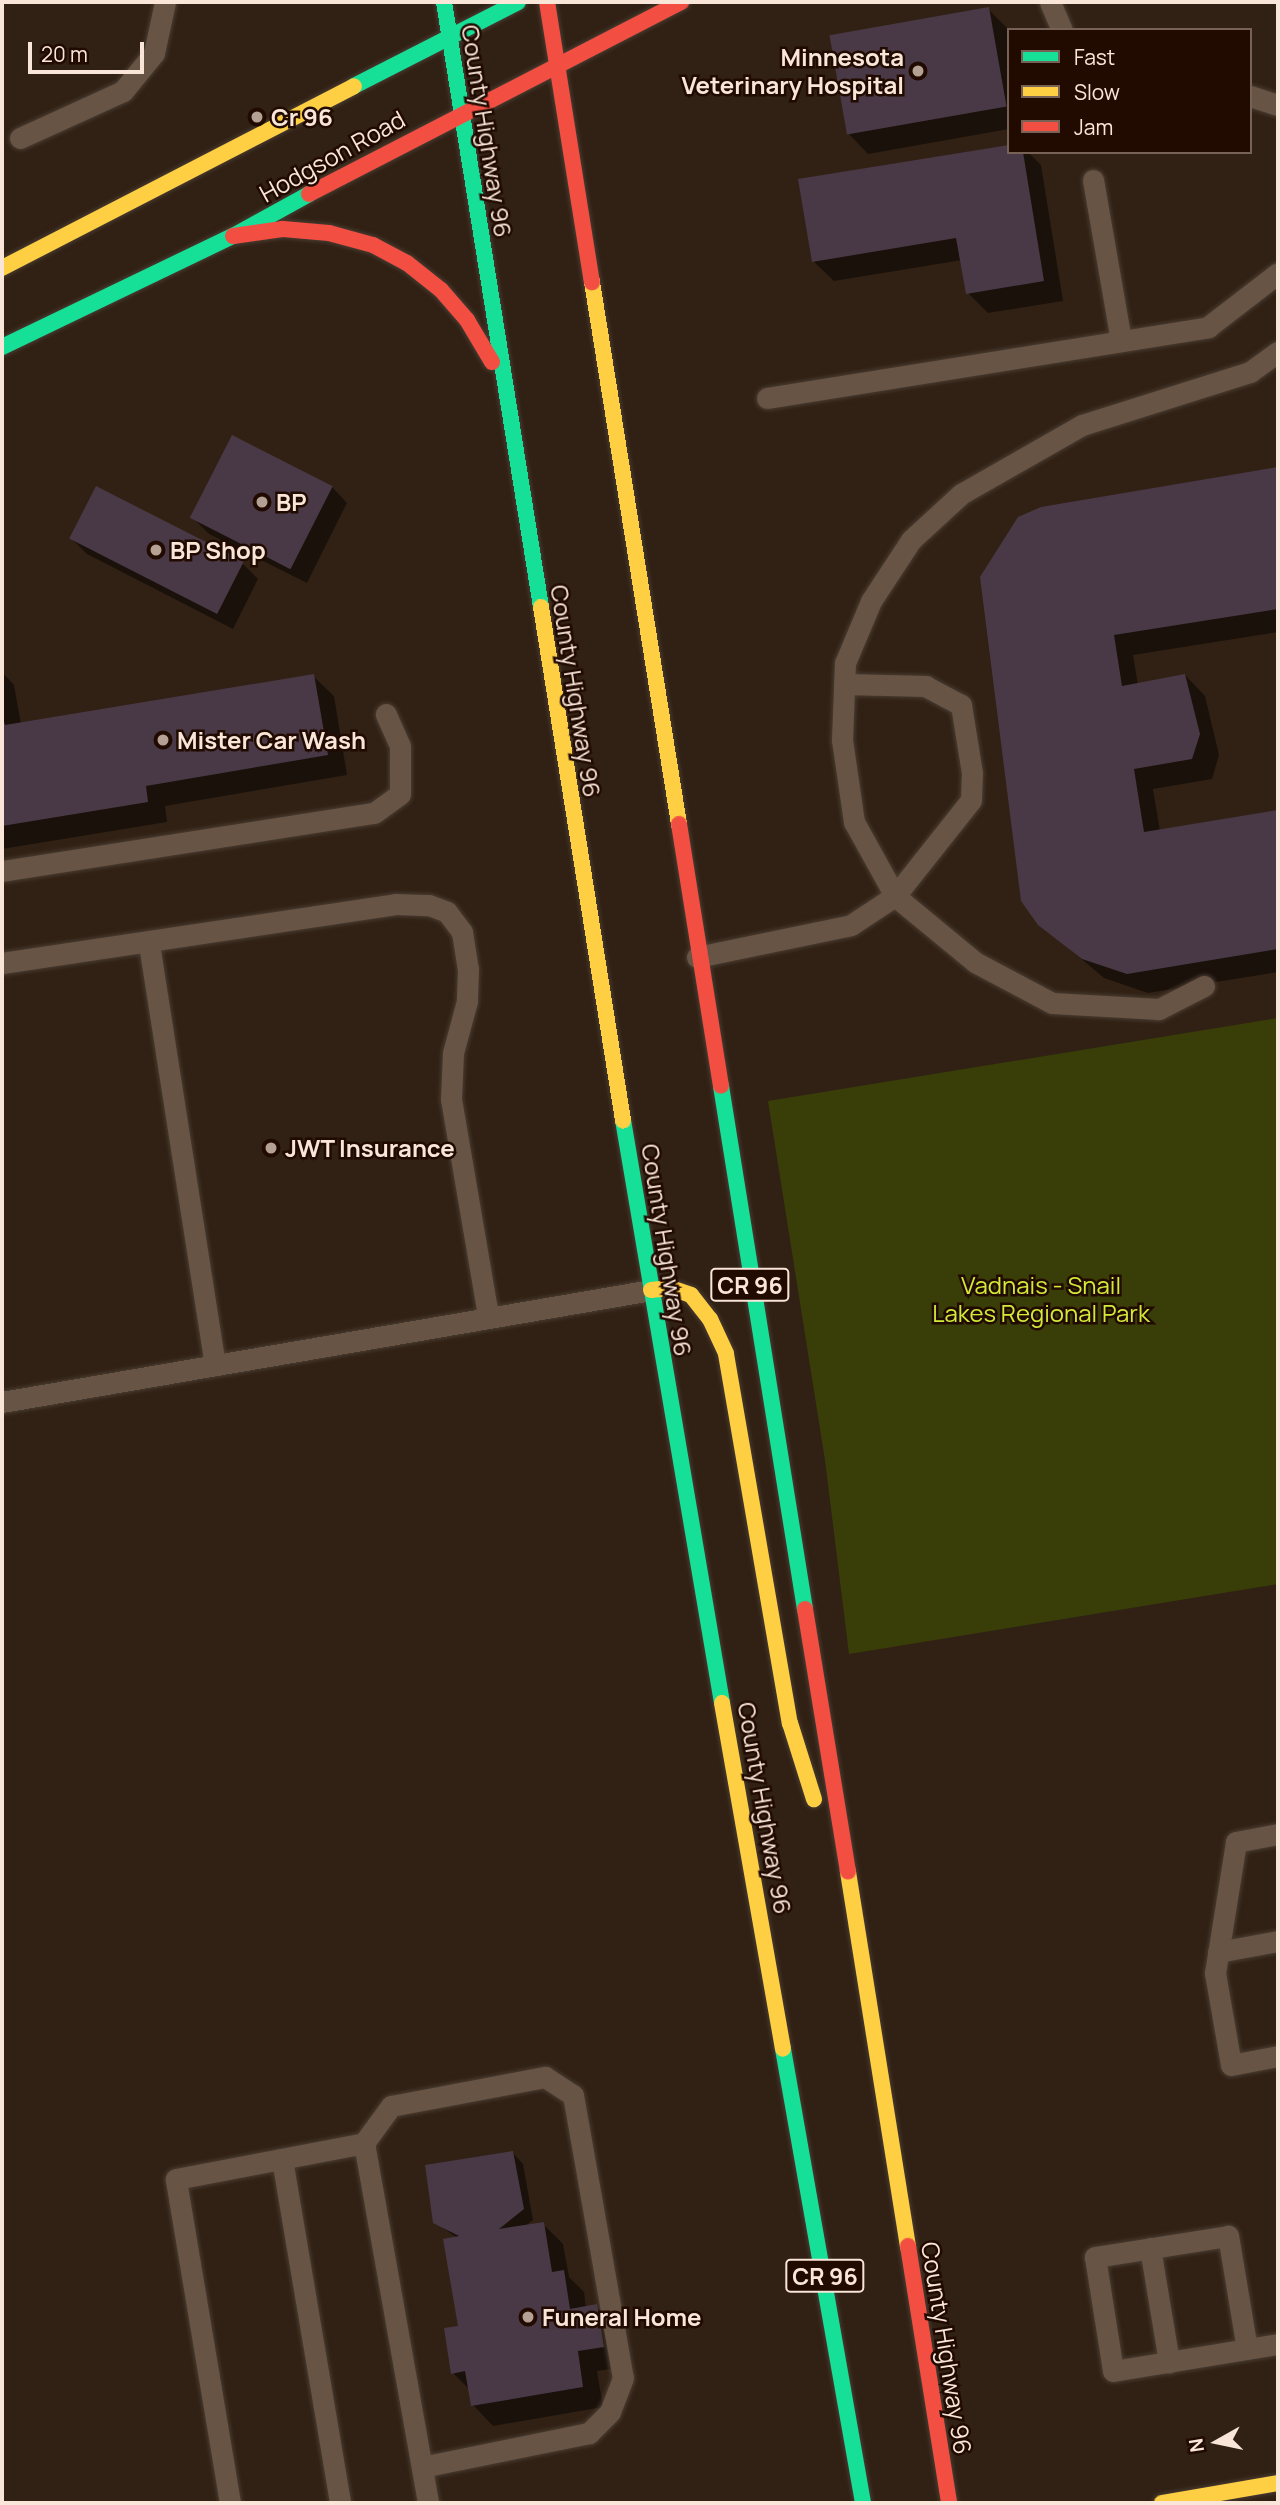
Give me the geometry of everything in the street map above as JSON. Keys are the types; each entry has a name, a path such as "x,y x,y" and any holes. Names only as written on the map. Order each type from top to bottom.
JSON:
{"main road":[{"name":"County Highway 96","path":"444,2 503,384 651,1290 863,2503"},
{"name":"Hodgson Road","path":"2,268 518,2"},
{"name":"County Highway 96","path":"547,2 697,957 949,2503"},
{"name":"Hodgson Road","path":"2,347 233,236 462,112 681,2"},
{"path":"233,236 283,229 329,233 373,245 407,263 441,290 467,320 503,384"},
{"path":"651,1290 671,1288 691,1295 710,1319 726,1354 790,1723 856,1931"},
{"path":"1162,2503 1278,2483"}],"lane":[{"path":"20,138 124,91 154,53 165,2"},
{"path":"1050,2 1061,28"},
{"path":"1252,97 1278,105"},
{"path":"1093,180 1121,341"},
{"path":"767,398 1208,327 1278,273"},
{"path":"1204,986 1160,1009 1052,1003 975,962 895,896 855,822 842,740 845,663 871,601 911,540 961,494 1083,425 1250,372 1278,352"},
{"path":"697,957 851,925 895,896 971,800 972,773 961,705 926,686 844,684"},
{"path":"2,871 374,813 400,794 400,746 386,714"},
{"path":"2,963 149,944 396,904 429,905 447,912 462,932 468,969 467,1001 453,1053 451,1099 488,1316"},
{"path":"149,944 215,1365"},
{"path":"2,1402 651,1290"},
{"path":"1278,1833 1236,1842 1215,1973 1231,2065 1278,2056"},
{"path":"1218,1952 1278,1941"},
{"path":"230,2503 176,2179 365,2143 391,2106 545,2077 573,2095 623,2378 614,2400 589,2433 422,2467"},
{"path":"365,2143 428,2503"},
{"path":"282,2159 340,2503"},
{"path":"1247,2349 1228,2236 1095,2257 1113,2371 1278,2344"},
{"path":"1150,2248 1170,2362"}],"green space":[{"name":"Vadnais - Snail Lakes Regional Park","path":"1278,1018 1278,1584 849,1654 825,1460 768,1101"}],"building":[{"name":"Minnesota Veterinary Hospital","path":"989,7 1007,106 847,135 829,35"},
{"path":"1007,145 1007,154 1023,154 1044,281 966,294 956,238 812,262 798,179"},
{"name":"BP","path":"232,435 333,486 290,569 190,518"},
{"path":"1278,467 1278,609 1114,635 1122,686 1185,674 1200,734 1192,759 1134,769 1144,832 1278,810 1278,949 1127,974 1082,959 1038,925 1021,901 980,577 1018,517 1041,507"},
{"name":"BP Shop","path":"96,486 244,561 217,614 69,539"},
{"name":"Mister Car Wash","path":"314,674 328,755 146,786 148,802 2,826 2,715 5,725"},
{"name":"Funeral Home","path":"513,2151 524,2209 499,2229 544,2222 552,2272 564,2270 570,2309 597,2304 604,2347 578,2351 583,2387 471,2406 465,2371 451,2374 444,2328 458,2326 443,2239 459,2236 433,2223 425,2165"}],"traffic: fast":[{"path":"444,2 541,607"},
{"path":"354,86 518,2"},
{"path":"2,347 233,236 309,194"},
{"path":"721,1086 805,1609"},
{"path":"623,1120 722,1703"},
{"path":"783,2049 863,2503"}],"traffic: slow":[{"path":"2,268 354,86"},
{"path":"592,282 679,824"},
{"path":"541,607 623,1120"},
{"path":"651,1290 671,1288 691,1295 710,1319 726,1354 790,1723 814,1799"},
{"path":"722,1703 783,2049"},
{"path":"848,1872 908,2246"},
{"path":"1162,2503 1278,2483"}],"traffic: jam":[{"path":"547,2 592,282"},
{"path":"309,194 681,2"},
{"path":"233,236 283,229 329,233 373,245 407,263 441,290 467,320 492,362"},
{"path":"679,824 721,1086"},
{"path":"805,1609 848,1872"},
{"path":"908,2246 949,2503"}],"place":[{"name":"Minnesota Veterinary Hospital","path":"918,71"},
{"name":"Cr 96","path":"257,117"},
{"name":"BP","path":"262,502"},
{"name":"BP Shop","path":"156,550"},
{"name":"Mister Car Wash","path":"163,740"},
{"name":"JWT Insurance","path":"271,1148"},
{"name":"Funeral Home","path":"528,2317"}]}
